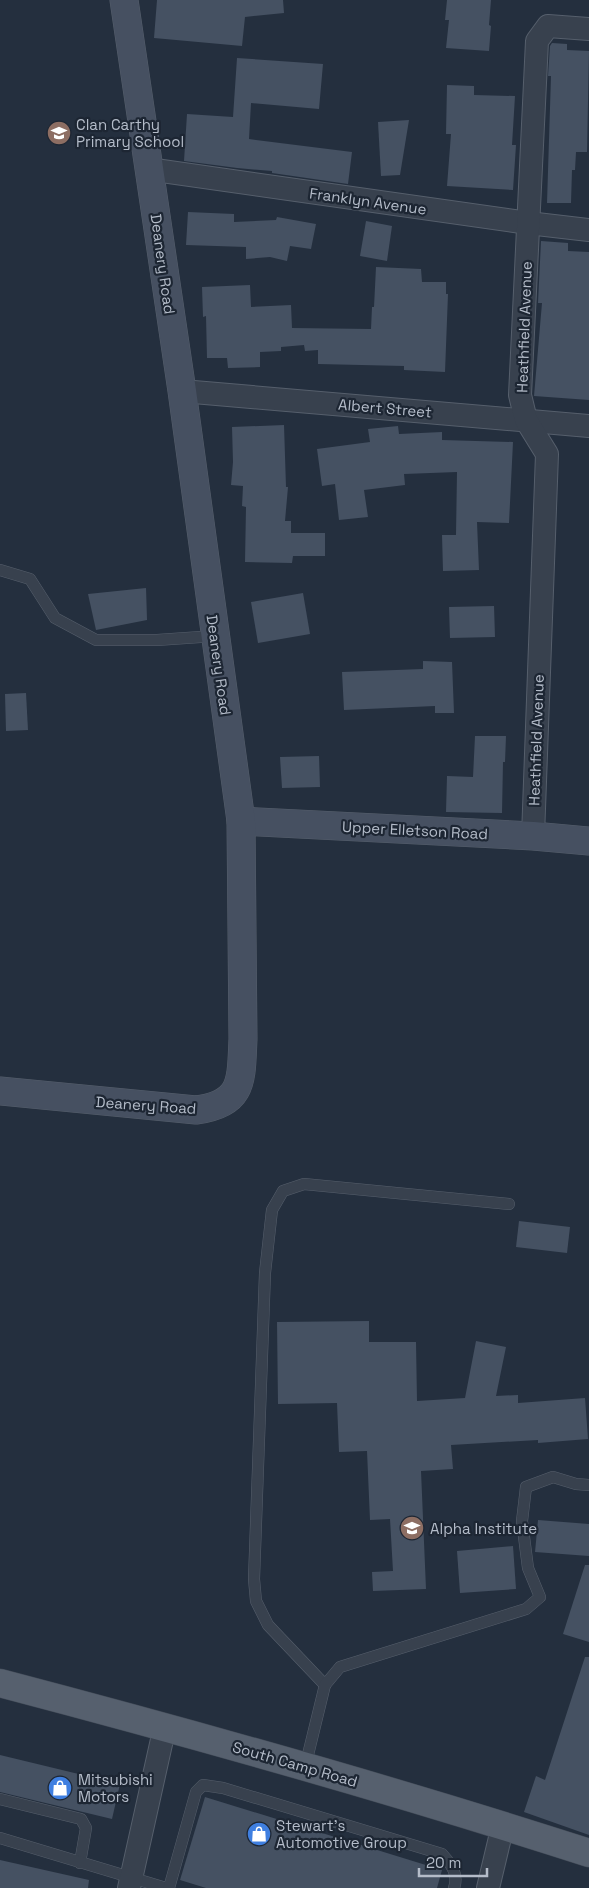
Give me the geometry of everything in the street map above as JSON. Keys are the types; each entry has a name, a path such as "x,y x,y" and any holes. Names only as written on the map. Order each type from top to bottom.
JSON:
{"main road":[{"name":"South Camp Road","path":"0,1683 165,1726 503,1825 589,1853"}],"street":[{"name":"Deanery Road","path":"0,1091 196,1110 213,1108 228,1101 236,1089 242,1074 244,1039 241,821 182,391 124,0"},
{"name":"Heathfield Avenue","path":"533,836 547,454 526,420 520,395 537,41 548,26 589,29"},
{"name":"Franklyn Avenue","path":"148,169 589,230"},
{"name":"Albert Street","path":"182,391 589,426"},
{"name":"Upper Elletson Road","path":"241,821 533,836 589,841"},
{"path":"130,1883 165,1726"},
{"path":"488,1888 503,1825"}],"lane":[{"path":"0,570 30,579 55,618 96,640 157,640 215,636"},
{"path":"325,1685 268,1625 256,1601 254,1579 265,1273 272,1210 283,1192 304,1184 509,1204"},
{"path":"304,1767 325,1685 340,1667 526,1609 540,1597 528,1568 522,1521 526,1487 553,1477 576,1484 589,1485"},
{"path":"0,1838 80,1863 130,1883 167,1888 196,1792 203,1785 223,1788 442,1854 454,1870 456,1884 454,1888"},
{"path":"0,1799 81,1819 86,1828 80,1863"}],"building":[{"path":"157,0 283,0 284,13 245,17 242,46 154,38"},
{"path":"447,0 491,0 489,51 446,48 449,20 445,20"},
{"path":"552,43 567,44 567,50 589,51 587,152 576,152 575,170 572,170 571,203 547,203 551,76 548,76 550,46"},
{"path":"237,58 323,64 319,109 251,103 249,139 352,152 348,184 272,173 272,171 184,161 187,114 233,117"},
{"path":"447,85 474,86 474,95 515,96 512,145 516,145 513,190 447,186 451,134 446,134"},
{"path":"409,120 400,175 381,176 378,122"},
{"path":"188,212 234,214 234,222 276,220 277,217 316,224 311,249 290,246 287,261 270,257 246,259 246,247 186,245"},
{"path":"366,221 392,226 387,261 360,256"},
{"path":"541,241 568,243 568,251 589,252 589,400 534,396 542,303 538,303"},
{"path":"376,267 421,269 422,282 446,282 446,294 448,294 445,372 404,370 404,366 318,364 318,350 305,351 304,345 281,347 281,351 260,352 260,367 228,368 227,358 207,358 206,316 203,317 202,287 250,285 251,307 291,305 292,328 371,329"},
{"path":"284,425 286,487 288,487 285,521 291,521 291,533 325,533 325,556 293,556 292,563 245,562 246,507 242,506 243,486 231,485 233,462 232,427"},
{"path":"398,426 399,434 442,432 442,440 513,442 509,523 477,522 479,570 443,571 442,535 456,535 457,472 404,474 405,485 364,490 368,517 339,520 335,484 322,486 317,449 370,442 368,429"},
{"path":"146,588 147,620 96,630 88,594"},
{"path":"303,593 310,634 258,643 251,602"},
{"path":"494,606 495,637 450,638 449,607"},
{"path":"423,661 452,662 454,713 435,713 435,706 344,710 342,672 423,669"},
{"path":"26,693 28,730 6,731 5,694"},
{"path":"475,736 506,736 505,762 503,762 502,813 446,812 447,776 473,777"},
{"path":"319,756 320,787 282,788 280,757"},
{"path":"519,1221 570,1227 567,1253 516,1247"},
{"path":"369,1321 369,1342 416,1342 417,1401 465,1398 476,1341 506,1347 496,1396 518,1395 518,1403 585,1398 588,1439 538,1443 538,1440 451,1445 453,1469 421,1471 426,1589 373,1591 372,1572 393,1571 390,1519 370,1520 367,1451 339,1452 337,1403 278,1404 277,1322"},
{"path":"538,1520 589,1524 589,1556 535,1552"},
{"path":"513,1546 516,1589 460,1593 457,1551"},
{"path":"585,1565 589,1565 589,1642 563,1634"},
{"path":"585,1657 589,1657 589,1835 524,1812 536,1776 545,1780"},
{"name":"Mitsubishi Motors","path":"0,1755 120,1784 112,1819 0,1792"},
{"name":"Stewart's Automotive Group","path":"205,1797 442,1870 437,1888 206,1888 180,1880"},
{"path":"0,1860 89,1880 88,1888 0,1888"}],"place":[{"name":"Clan Carthy Primary School","path":"59,133"},
{"name":"Alpha Institute","path":"412,1528"},
{"name":"Mitsubishi Motors","path":"60,1788"},
{"name":"Stewart's Automotive Group","path":"259,1834"}]}
